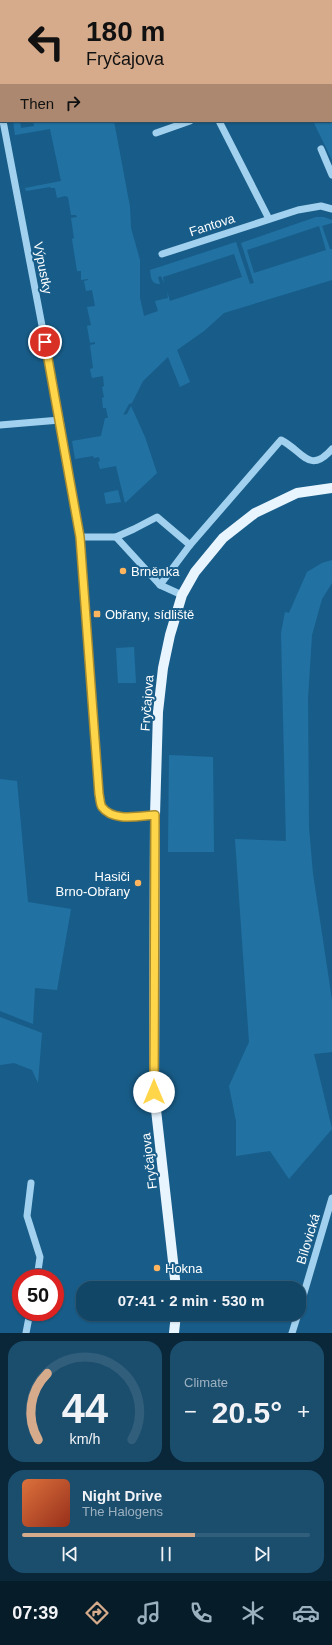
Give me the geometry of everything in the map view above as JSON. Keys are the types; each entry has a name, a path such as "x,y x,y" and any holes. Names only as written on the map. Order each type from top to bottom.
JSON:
{"main road":[{"name":"Fryčajova","path":"175,1281 154,1092 155,815 158,712 163,668 170,635 182,595 195,572 223,538 255,513 296,493 332,488"},
{"path":"174,1333 175,1321"}],"street":[{"name":"Výpustky","path":"3,122 60,420 80,537"},
{"path":"156,133 187,122"},
{"path":"220,122 269,219"},
{"path":"321,149 332,175"},
{"name":"Fantova","path":"162,254 298,210 321,206 332,209"},
{"path":"0,425 60,420"},
{"path":"160,585 190,545 282,440 289,444 307,460 314,462 324,458 332,449"},
{"path":"155,815 117,816 108,812 101,806 80,537 116,537 134,530 157,517 190,545"},
{"path":"116,537 160,585 182,595"},
{"path":"31,1183 27,1216 40,1257 38,1269"},
{"name":"Bílovická","path":"306,1286 332,1198"},
{"path":"26,1333 28,1321"},
{"path":"292,1333 296,1321"}],"shaded area":[{"path":"13,122 20,122 21,128 34,126 33,122 114,122 130,207 131,228 140,260 140,298 144,316 158,311 155,301 168,298 167,291 170,301 242,277 234,254 163,277 164,283 161,276 158,277 160,284 153,282 150,270 236,242 250,284 254,283 241,243 316,217 324,217 332,220 332,223 322,226 330,249 332,249 332,280 224,313 204,331 177,350 190,382 180,387 168,357 143,381 132,403 129,404 123,415 127,414 131,406 145,437 157,473 125,503 116,466 100,469 98,462 100,461 99,457 94,458 93,456 75,459 72,441 101,436 105,418 108,418 106,408 103,408 103,376 92,378 90,369 93,368 90,345 95,344 95,342 90,343 87,326 91,325 87,307 95,306 92,290 86,291 84,281 88,279 81,280 81,271 77,271 72,239 74,238 71,218 77,217 76,215 71,215 68,197 65,196 57,198 55,188 50,187 26,191 25,188 61,181 50,129 15,135","holes":["319,226 326,250 254,273 247,250"]},
{"path":"313,122 332,122 332,160"},
{"path":"118,490 121,502 106,504 104,493"},
{"path":"332,560 332,583 322,599 312,635 308,698 309,828 313,874 332,1000 332,1052 314,1054 332,1129 289,1179 270,1151 236,1156 236,1121 229,1086 249,1042 235,839 286,841 281,633 285,612 289,613 307,572 322,563"},
{"path":"134,647 136,683 118,683 116,648"},
{"path":"169,755 213,757 214,852 168,852"},
{"path":"0,779 17,781 28,902 71,909 57,990 35,988 33,1024 0,1011"},
{"path":"0,1017 42,1033 38,1083 32,1070 14,1063 0,1065"}],"place":[{"name":"Brněnka","path":"123,571"},
{"name":"Obřany, sídliště","path":"97,614"},
{"name":"Hasiči Brno-Obřany","path":"138,883"},
{"name":"Hokna","path":"157,1268"}],"route":[{"path":"45,342 80,537 101,806 108,812 117,816 128,817 155,815 154,1092"}]}
